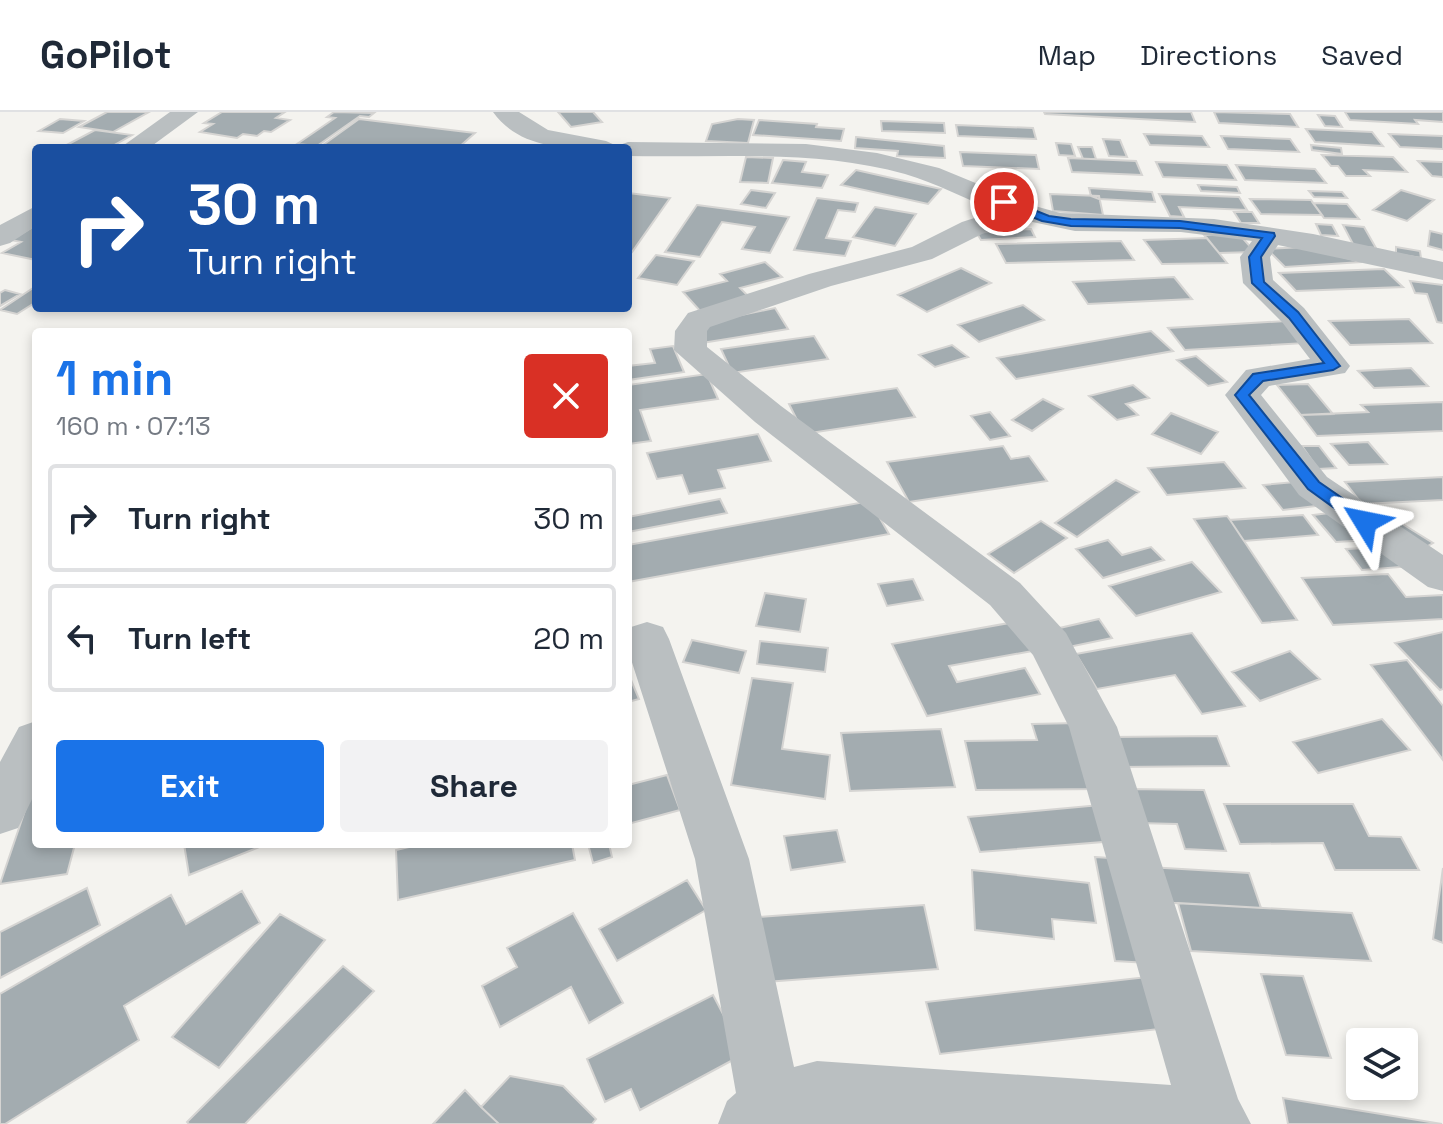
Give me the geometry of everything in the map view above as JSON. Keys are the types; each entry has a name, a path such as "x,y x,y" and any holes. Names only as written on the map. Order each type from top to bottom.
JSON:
{"street":[{"path":"138,144 186,112"},
{"path":"505,112 522,129 556,141 577,144"},
{"path":"632,149 816,153 864,159 911,168 1046,219 1071,223 1180,224 1270,236 1443,271"},
{"path":"647,639 722,859 760,1115 817,1093 1216,1122 1093,727 1050,645 1005,594 768,414 691,350 691,331 699,320 820,280 922,253 972,228 1027,210"},
{"path":"0,237 32,217"},
{"path":"1270,236 1255,257 1258,283 1293,315 1333,366 1258,377 1242,395 1313,486 1443,576"},
{"path":"0,812 32,749"}],"building":[{"path":"107,112 149,112 113,132 79,127"},
{"path":"222,112 285,112 276,118 290,120 271,132 264,131 257,136 243,134 237,138 200,132 213,124 204,123"},
{"path":"334,112 374,113 369,117 360,116 320,144 297,144 335,118 327,117"},
{"path":"558,112 593,112 602,122 571,127"},
{"path":"1191,112 1195,122 1045,114"},
{"path":"1214,112 1290,114 1298,127 1219,123"},
{"path":"1345,112 1443,112 1443,122 1415,120 1418,124 1350,120"},
{"path":"1318,115 1335,116 1342,127 1325,126"},
{"path":"60,119 84,121 63,133 39,131"},
{"path":"359,119 475,133 463,144 324,144"},
{"path":"738,119 754,120 748,143 706,141 712,124"},
{"path":"759,120 844,129 841,141 753,135"},
{"path":"881,121 944,123 945,133 882,131"},
{"path":"956,125 1033,128 1036,139 958,136"},
{"path":"1306,129 1372,132 1383,146 1315,142"},
{"path":"95,130 132,135 116,144 69,144"},
{"path":"1144,134 1202,136 1209,147 1150,145"},
{"path":"1389,134 1443,136 1443,149 1400,147"},
{"path":"1221,136 1290,139 1299,152 1228,149"},
{"path":"856,137 944,146 945,158 897,156 898,151 855,148"},
{"path":"1103,139 1120,140 1127,157 1109,156"},
{"path":"1056,143 1071,144 1075,156 1059,155"},
{"path":"1311,145 1341,148 1342,154 1312,150"},
{"path":"1078,147 1092,147 1096,159 1083,159"},
{"path":"960,152 1036,155 1039,169 963,166"},
{"path":"1322,155 1393,157 1407,172 1364,170 1370,176 1346,176"},
{"path":"746,157 773,158 768,183 740,182"},
{"path":"1068,158 1136,161 1142,175 1072,172"},
{"path":"783,160 806,162 802,172 828,175 822,188 772,183"},
{"path":"1418,161 1443,162 1443,177 1432,176"},
{"path":"1156,162 1227,165 1236,180 1163,177"},
{"path":"1236,165 1315,169 1326,183 1245,180"},
{"path":"856,170 941,189 928,204 841,185"},
{"path":"1198,185 1237,187 1240,193 1201,191"},
{"path":"1089,188 1152,192 1155,202 1099,199 1091,196"},
{"path":"751,190 775,193 766,208 741,204"},
{"path":"1401,190 1434,200 1407,221 1373,210"},
{"path":"1309,191 1342,192 1347,198 1314,197"},
{"path":"632,193 670,198 632,252"},
{"path":"1050,194 1099,196 1103,215 1053,211"},
{"path":"1159,194 1239,197 1247,210 1179,207 1184,217 1170,216"},
{"path":"817,198 858,203 855,212 838,210 826,238 851,241 845,256 794,250"},
{"path":"1250,199 1311,200 1322,215 1261,214"},
{"path":"1313,203 1347,204 1359,219 1324,218"},
{"path":"697,205 789,217 770,253 742,249 755,227 722,222 700,257 665,252"},
{"path":"875,207 916,214 895,246 853,237"},
{"path":"1234,212 1252,212 1259,223 1241,223"},
{"path":"1316,224 1332,225 1338,236 1321,235"},
{"path":"1343,225 1364,227 1376,248 1354,246"},
{"path":"32,227 32,259 2,253 21,242 11,240"},
{"path":"1031,229 1035,237 981,240 976,232"},
{"path":"1430,231 1443,234 1443,250 1428,246"},
{"path":"1239,234 1255,252 1219,253 1204,235"},
{"path":"1207,238 1227,263 1162,264 1144,240"},
{"path":"1121,241 1134,260 1006,263 996,244"},
{"path":"1304,247 1362,262 1285,267 1267,249"},
{"path":"1396,247 1420,251 1421,258 1396,254"},
{"path":"656,255 694,261 677,285 638,278"},
{"path":"765,262 782,277 740,288 751,299 701,312 683,292 727,281 720,274"},
{"path":"961,268 991,283 927,312 898,295"},
{"path":"1384,269 1403,287 1296,291 1279,273"},
{"path":"1174,277 1192,299 1088,304 1073,282"},
{"path":"1410,281 1443,285 1443,323 1437,322 1427,294 1415,293"},
{"path":"32,289 32,305 17,314 0,310"},
{"path":"5,290 20,294 0,306 0,293"},
{"path":"1023,305 1044,320 979,342 958,325"},
{"path":"775,308 788,329 702,343 708,322"},
{"path":"1409,319 1432,343 1350,345 1329,321"},
{"path":"1286,321 1307,343 1185,350 1168,328"},
{"path":"1151,331 1173,351 1016,379 997,358"},
{"path":"814,336 828,359 732,373 721,349"},
{"path":"952,345 968,357 935,367 919,355"},
{"path":"673,346 684,372 632,379 632,366 655,363 650,349"},
{"path":"1196,356 1227,382 1208,386 1177,360"},
{"path":"1411,368 1428,386 1374,388 1358,371"},
{"path":"707,374 718,399 640,410 651,441 632,443 632,384"},
{"path":"1308,384 1333,414 1301,415 1277,385"},
{"path":"1133,385 1149,398 1126,404 1138,415 1117,420 1089,396"},
{"path":"897,388 915,417 804,434 789,404"},
{"path":"1043,399 1063,409 1032,431 1012,420"},
{"path":"1443,402 1443,431 1317,436 1301,415 1368,412 1361,405"},
{"path":"990,412 1010,436 990,440 971,416"},
{"path":"1171,413 1218,432 1201,454 1152,434"},
{"path":"758,434 771,461 718,470 725,488 689,494 682,475 657,479 647,453"},
{"path":"1368,442 1387,464 1349,465 1331,444"},
{"path":"1003,446 1011,459 1029,456 1047,481 909,502 887,462"},
{"path":"1302,446 1319,446 1336,468 1318,469"},
{"path":"1224,462 1245,488 1167,495 1148,468"},
{"path":"1443,477 1443,500 1362,504 1345,482"},
{"path":"1116,480 1139,492 1077,537 1055,523"},
{"path":"1295,482 1316,506 1283,510 1263,485"},
{"path":"720,499 727,513 632,531 632,516"},
{"path":"870,501 889,534 632,581 632,544"},
{"path":"1345,511 1369,540 1336,542 1313,515"},
{"path":"1303,515 1318,535 1244,541 1230,520"},
{"path":"1227,516 1297,620 1262,623 1194,519"},
{"path":"1396,520 1433,543 1419,551 1382,528"},
{"path":"1041,521 1067,538 1014,573 988,554"},
{"path":"1108,540 1122,555 1151,547 1164,560 1103,578 1076,549"},
{"path":"1385,547 1401,567 1362,570 1346,549"},
{"path":"1192,562 1221,592 1136,616 1109,586"},
{"path":"1388,574 1406,597 1443,595 1443,619 1333,625 1302,578"},
{"path":"913,579 923,600 887,606 878,584"},
{"path":"765,593 806,599 800,632 756,626"},
{"path":"1099,619 1112,638 1064,648 1051,630"},
{"path":"1020,621 1038,650 949,666 957,682 1025,668 1040,694 927,716 892,644"},
{"path":"1443,632 1443,689 1440,690 1395,643"},
{"path":"1192,633 1245,706 1202,714 1175,675 1097,689 1076,654"},
{"path":"692,640 746,651 739,673 683,662"},
{"path":"760,641 828,648 825,672 757,664"},
{"path":"1290,651 1320,679 1260,701 1232,672"},
{"path":"1407,660 1443,706 1443,760 1371,665"},
{"path":"752,678 793,683 782,749 830,755 825,799 731,785"},
{"path":"632,682 639,699 632,701"},
{"path":"1382,719 1410,750 1318,773 1293,742"},
{"path":"1078,723 1099,789 976,790 965,741 1037,740 1032,724"},
{"path":"941,729 955,787 850,791 841,733"},
{"path":"1217,736 1229,766 1120,767 1110,737"},
{"path":"667,775 680,810 632,823 632,784"},
{"path":"1127,789 1204,790 1226,851 1185,849 1177,824 1137,823"},
{"path":"32,790 32,848 74,848 67,874 0,884"},
{"path":"1224,804 1353,804 1369,836 1401,837 1419,870 1335,870 1323,843 1240,844"},
{"path":"1100,805 1115,841 980,852 968,817"},
{"path":"837,830 845,862 791,870 784,836"},
{"path":"185,848 257,848 189,875"},
{"path":"573,848 575,860 398,900 396,850"},
{"path":"589,848 610,848 612,857 593,863"},
{"path":"1095,857 1125,859 1148,963 1115,961"},
{"path":"1148,867 1249,873 1261,908 1157,902"},
{"path":"1443,868 1443,943 1433,939"},
{"path":"972,870 1089,883 1096,923 1052,919 1054,939 975,930"},
{"path":"687,880 706,910 617,961 599,929"},
{"path":"87,888 100,925 0,978 0,932"},
{"path":"242,891 260,923 124,1006 139,1040 5,1124 0,1124 0,994 171,895 186,924"},
{"path":"1178,903 1352,913 1371,961 1191,951"},
{"path":"924,905 938,969 753,983 745,918"},
{"path":"573,913 623,1003 589,1023 571,987 500,1027 482,986 517,967 507,948"},
{"path":"280,914 325,940 219,1068 172,1037"},
{"path":"343,966 374,991 245,1124 189,1124 187,1122"},
{"path":"1261,974 1303,976 1331,1058 1286,1055"},
{"path":"1147,977 1168,1028 940,1054 926,1002"},
{"path":"713,995 744,1054 640,1110 631,1089 605,1102 587,1059"},
{"path":"510,1076 563,1086 596,1119 592,1124 499,1124 481,1107"},
{"path":"465,1090 481,1107 499,1124 433,1124"},
{"path":"1283,1098 1442,1124 1288,1124"}],"route":[{"path":"1004,202 1046,219 1071,223 1180,224 1270,236 1255,257 1258,283 1293,315 1333,366 1258,377 1242,395 1313,486 1365,522"}]}
